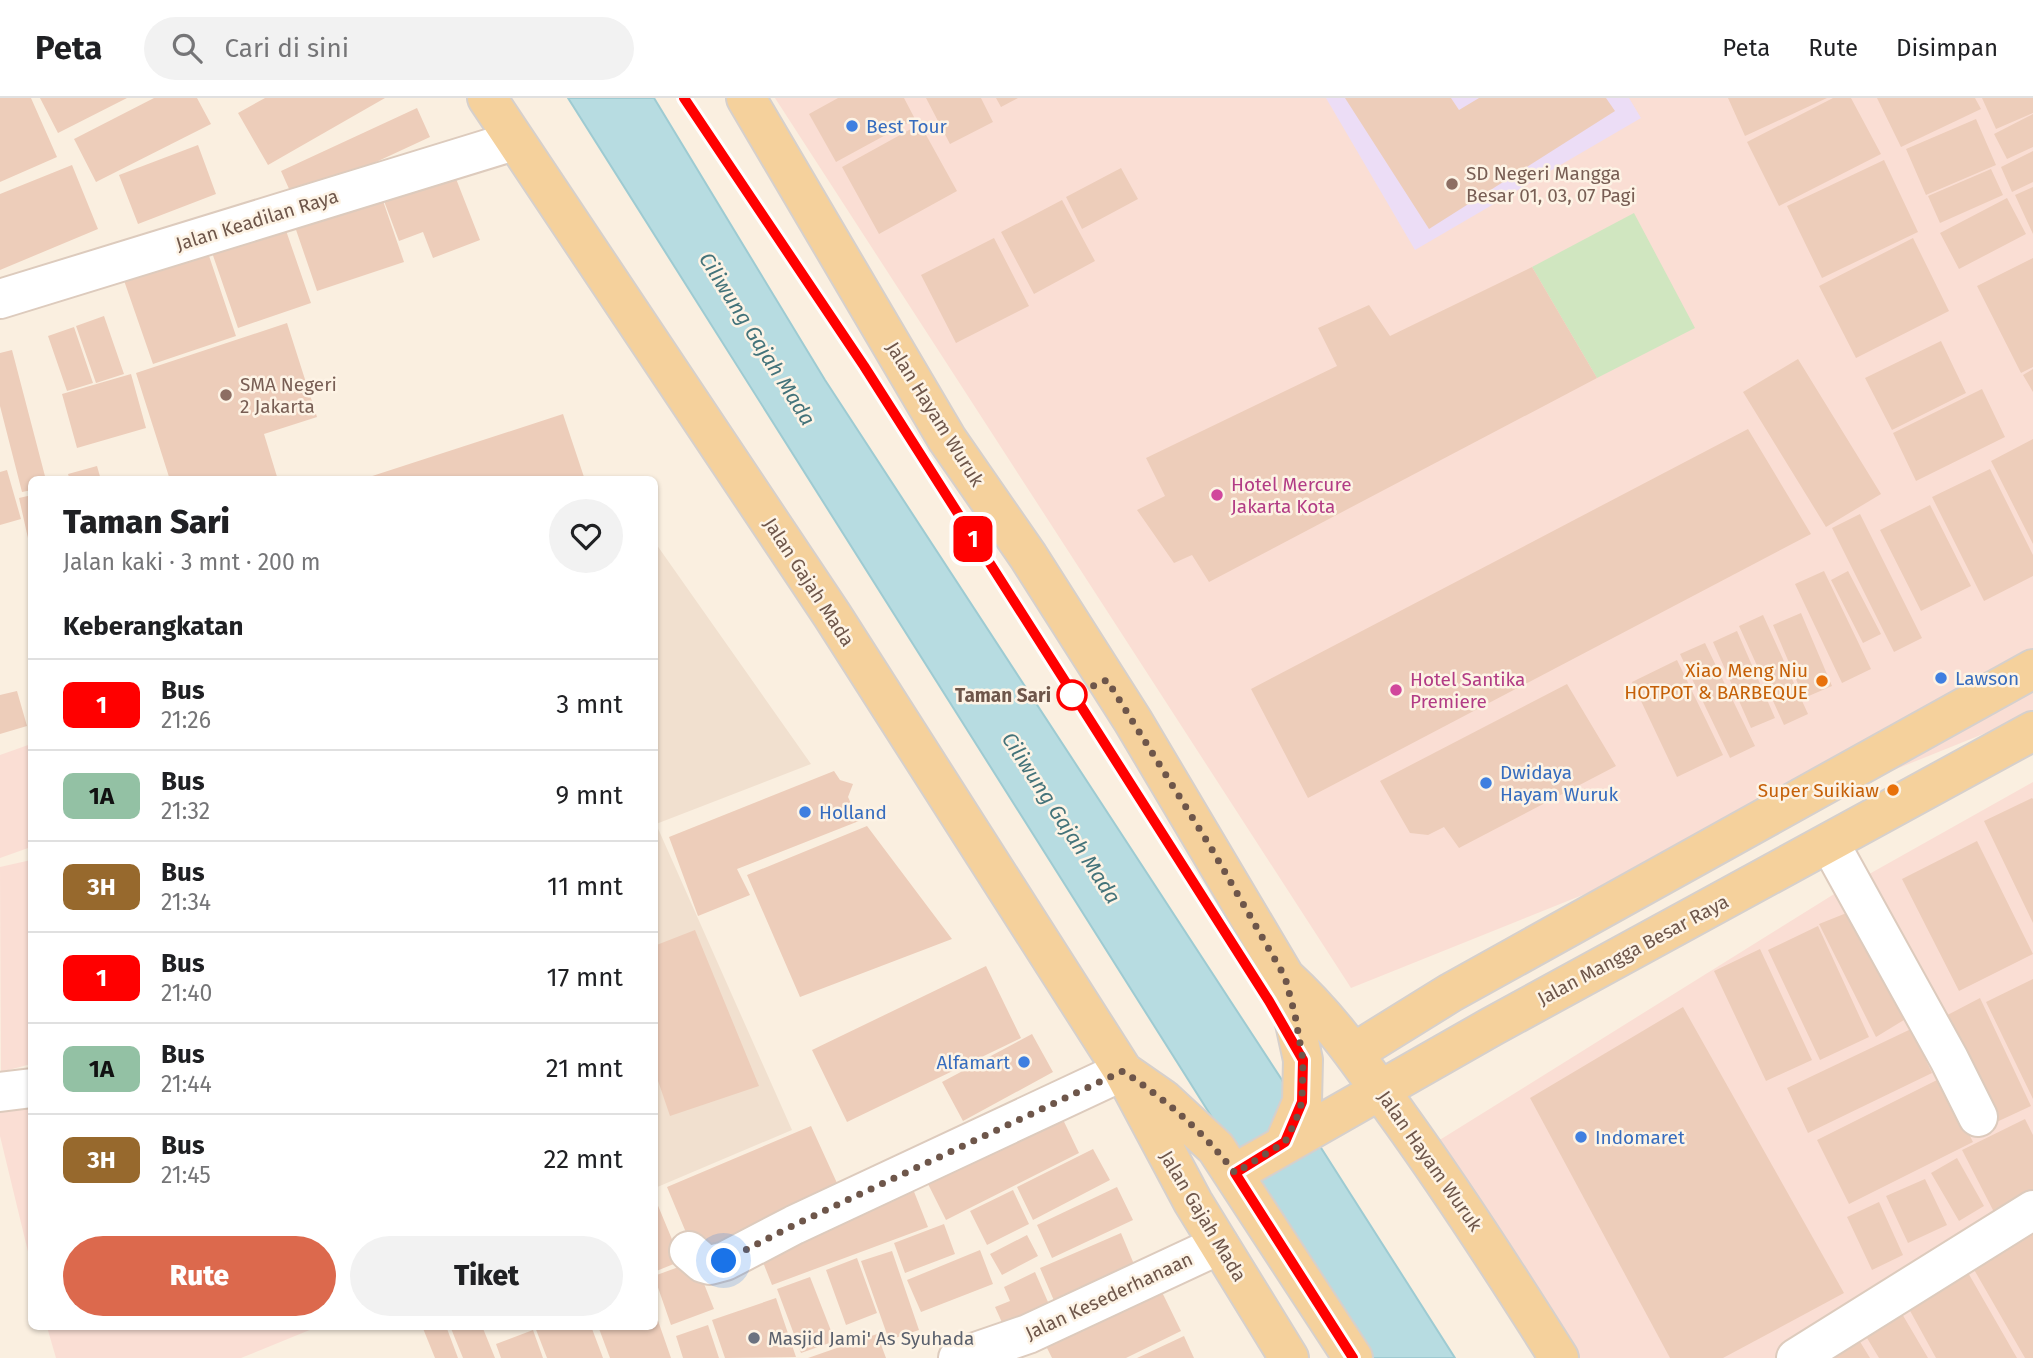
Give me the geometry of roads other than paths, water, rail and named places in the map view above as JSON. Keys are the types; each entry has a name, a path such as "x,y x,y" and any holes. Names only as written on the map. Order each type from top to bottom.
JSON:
{"main road":[{"name":"Jalan Gajah Mada","path":"487,98 832,615 1123,1071 1150,1127 1289,1358"},
{"name":"Jalan Hayam Wuruk","path":"746,98 947,439 1028,556 1133,721 1210,846 1285,977 1328,1017 1355,1052 1471,1219 1559,1358"},
{"path":"1355,1052 1425,1008 2033,669"},
{"path":"1979,700 2019,739"},
{"name":"Jalan Mangga Besar Raya","path":"1239,1171 1301,1123 1379,1089 2019,739"},
{"path":"1489,973 1512,1015"},
{"name":"Jalan Hayam Wuruk","path":"1285,977 1303,1060 1301,1123"},
{"path":"1285,977 1322,1000 1357,1013 1396,1015 1425,1008"},
{"name":"Jalan Gajah Mada","path":"1123,1071 1163,1098 1239,1171 1353,1358"}],"street":[{"name":"Jalan Keadilan Raya","path":"0,299 514,141"},
{"path":"1830,844 1950,1059 1978,1117"},
{"path":"690,1251 703,1263 710,1265 724,1261 794,1225 1123,1071"},
{"path":"0,1092 28,1088"},
{"path":"1796,1358 2033,1210"},
{"name":"Jalan Kesederhanaan","path":"958,1358 1028,1334 1219,1245"}],"water":[{"name":"Ciliwung Gajah Mada","path":"568,98 654,98 825,380 1282,1080 1295,1107 1455,1358 1364,1358"}],"place":[{"name":"Best Tour","path":"852,126"},
{"name":"SD Negeri Mangga Besar 01, 03, 07 Pagi","path":"1452,184"},
{"name":"SMA Negeri 2 Jakarta","path":"226,395"},
{"name":"Hotel Mercure Jakarta Kota","path":"1217,495"},
{"name":"Lawson","path":"1941,678"},
{"name":"Xiao Meng Niu HOTPOT & BARBEQUE","path":"1822,681"},
{"name":"Hotel Santika Premiere","path":"1396,690"},
{"name":"Taman Sari","path":"1072,695"},
{"name":"Dwidaya Hayam Wuruk","path":"1486,783"},
{"name":"Super Suikiaw","path":"1893,790"},
{"name":"Holland","path":"805,812"},
{"name":"Alfamart","path":"1024,1062"},
{"name":"Indomaret","path":"1581,1137"},
{"name":"Masjid Jami' As Syuhada","path":"754,1338"}]}
